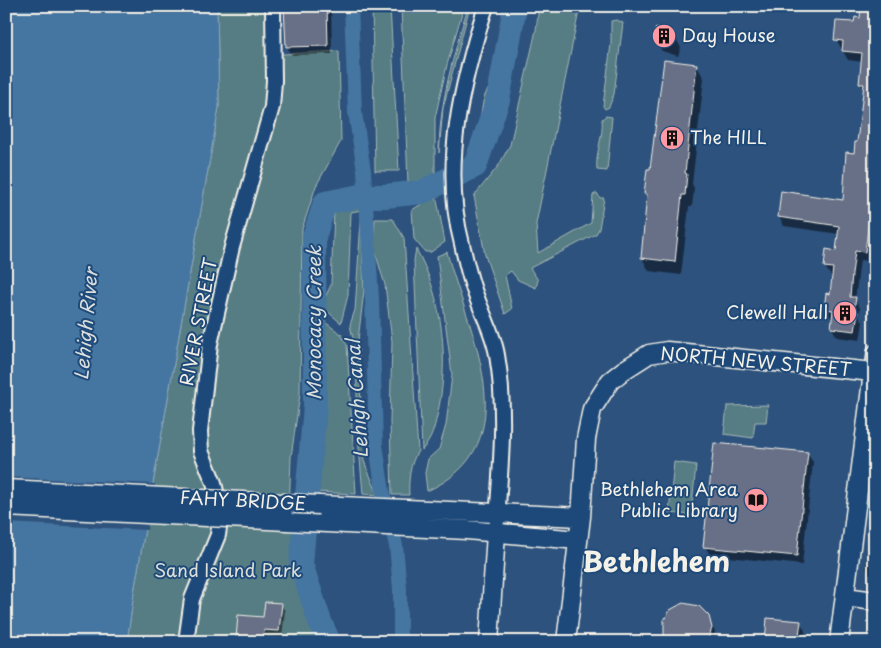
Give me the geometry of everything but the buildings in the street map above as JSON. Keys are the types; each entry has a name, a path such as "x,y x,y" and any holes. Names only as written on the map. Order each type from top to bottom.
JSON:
{"main road":[{"name":"NORTH NEW STREET","path":"566,642 581,517 586,439 592,409 610,381 649,354 667,352 873,372"},
{"path":"839,642 873,372"},
{"name":"FAHY BRIDGE","path":"6,490 489,514"},
{"name":"FAHY BRIDGE","path":"6,507 488,532"},
{"path":"489,514 581,517"},
{"path":"490,642 488,532 578,540"},
{"path":"845,598 875,601"}],"street":[{"name":"RIVER STREET","path":"186,642 192,599 211,556 219,528 221,513 214,482 201,451 200,431 210,344 228,272 232,247 272,108 274,70 273,6"},
{"path":"486,6 461,98 454,149 454,201 461,242 476,296 497,354 502,393 488,532"},
{"path":"873,372 875,352"}],"green space":[{"name":"Sand Island Park","path":"217,6 266,6 268,50 284,54 339,51 341,141 316,186 302,229 300,394 291,457 289,513 300,572 327,642 127,642 134,592 219,107"},
{"path":"372,6 390,6 399,171 375,171"},
{"path":"401,6 464,6 447,65 435,118 435,177 408,183"},
{"path":"468,6 470,6 443,108 439,153 440,134 444,97"},
{"path":"508,6 510,6 491,102 477,135 484,97 493,80"},
{"path":"539,6 580,6 536,224 538,253 591,223 593,195 597,193 600,198 604,198 599,229 596,234 530,268 538,280 536,288 518,280 511,271 505,275 512,309 505,314 485,255 474,196 499,165 510,145 536,30"},
{"path":"617,20 623,23 614,94 609,107 605,109 603,106 611,44 611,21"},
{"path":"606,116 612,117 607,171 597,170 602,119"},
{"path":"436,195 445,242 431,252 425,252 414,239 412,210"},
{"path":"348,202 363,204 362,210 351,212 348,295 341,323 321,306 331,285 334,211"},
{"path":"375,219 393,219 404,238 418,451 410,472 409,495 392,495 390,421 392,341 385,285 374,248"},
{"path":"361,221 364,291 358,340 364,461 378,495 363,494 358,436 356,352 350,325 355,310"},
{"path":"416,249 425,267 438,309 442,330 443,352 441,396 434,430 422,450 414,260"},
{"path":"447,252 477,350 484,383 485,415 477,445 459,470 427,491 425,473 428,459 439,449 446,425 452,375 437,256"},
{"path":"322,320 341,334 347,345 356,494 315,492 316,437 325,400 319,361"},
{"path":"768,405 766,422 755,422 753,438 724,434 727,406"},
{"path":"674,462 696,465 691,515 669,513"}],"water":[{"name":"Lehigh River","path":"6,6 217,6 219,107 134,592 127,642 6,642"}],"pier":[{"path":"6,477 155,484 147,530 6,523"}],"waterway":[{"name":"Lehigh Canal","path":"351,6 355,112 364,171 372,298 376,445 383,492 396,546 400,589 400,642"},
{"name":"Monocacy Creek","path":"329,642 320,622 301,564 315,406 314,237 325,203 360,196 385,196 422,192 475,166 498,100 515,6"}],"place":[{"name":"Day House","path":"664,36"},
{"name":"The HILL","path":"672,138"},
{"name":"Clewell Hall","path":"845,313"},
{"name":"Bethlehem Area Public Library","path":"756,500"}],"district":[{"name":"Bethlehem","path":"656,562"}]}
